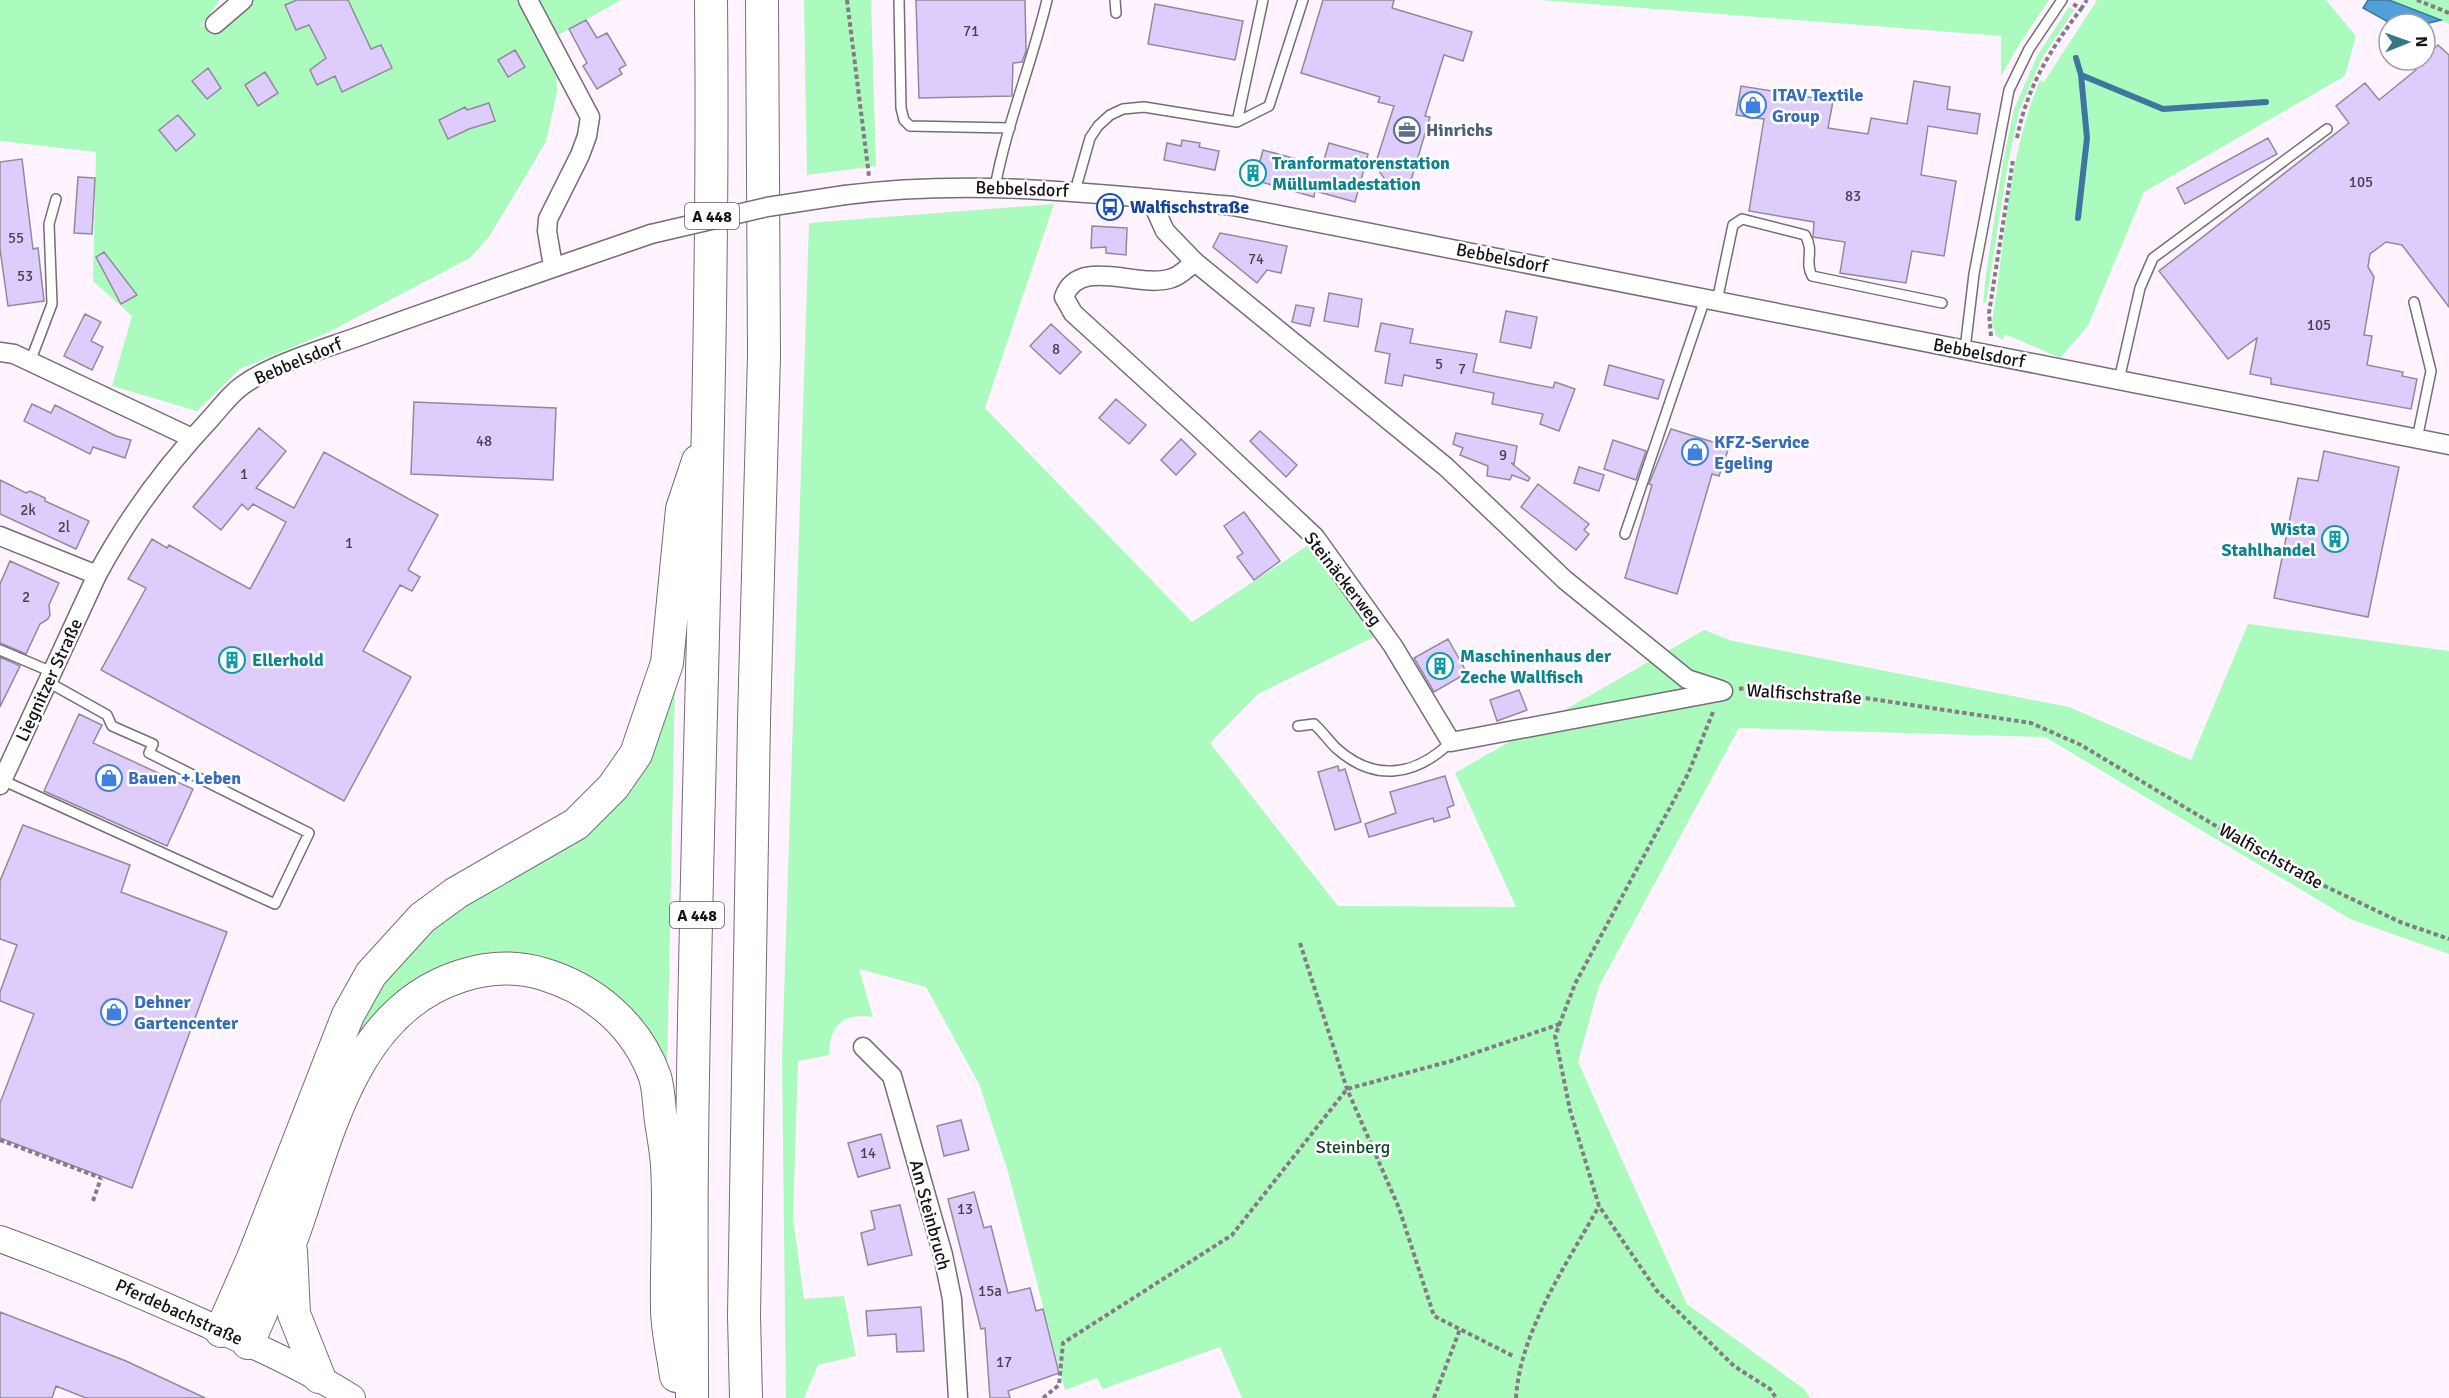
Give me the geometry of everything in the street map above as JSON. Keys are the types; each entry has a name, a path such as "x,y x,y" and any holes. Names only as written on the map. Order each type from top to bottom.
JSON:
{"highway":[{"name":"A 448","path":"692,1398 692,1153 713,147 711,0"},
{"name":"A 448","path":"746,1398 744,1316 753,743 765,357 762,0"},
{"path":"234,1337 253,1258 348,1015 370,974 422,918 456,893 576,824 613,787 636,754 667,663 682,510 708,432"},
{"path":"234,1337 291,1241 327,1135 352,1074 372,1041 407,1002 432,987 474,972 531,970 559,979 592,996 618,1017 637,1040 655,1078 667,1166 667,1311 679,1398"},
{"path":"291,1241 290,1264 294,1314 319,1377"}],"main road":[{"name":"Pferdebachstraße","path":"0,1239 131,1291 234,1337 319,1377 351,1398"}],"street":[{"path":"215,24 243,0"},
{"path":"528,0 590,117 587,136 580,155 548,219 547,231 553,266"},
{"name":"Bebbelsdorf","path":"192,438 242,385 273,369 553,266 651,234 767,207 845,195 946,186 1075,191 1233,206 2449,445"},
{"name":"Walfischstraße","path":"1150,198 1165,231 1195,262 1446,467 1565,580 1687,679 1723,691"},
{"name":"Steinäckerweg","path":"1195,262 1173,278 1149,282 1103,276 1078,278 1067,287 1064,297 1073,313 1315,537 1393,646 1451,742"},
{"path":"0,352 14,354 192,438"},
{"name":"Liegnitzer Straße","path":"1,782 97,575 137,509 192,438"},
{"path":"0,536 97,575"},
{"path":"1451,742 1723,691"},
{"name":"Am Steinbruch","path":"863,1047 892,1076 943,1256 960,1342 958,1398"}],"lane":[{"path":"899,0 900,85 904,120 910,126 1010,128"},
{"path":"995,187 1047,0"},
{"path":"1114,0 1116,13"},
{"path":"1237,122 1263,0"},
{"path":"1075,191 1090,138 1098,126 1110,115 1144,107 1237,122 1269,106 1303,0"},
{"path":"1965,349 1974,274 2009,90 2029,49 2062,0"},
{"path":"2120,380 2140,288 2153,258 2327,129"},
{"path":"30,362 52,304 50,224 56,199"},
{"path":"1625,534 1711,300 1733,225 1742,219 1806,235 1811,244 1808,268 1812,276 1942,303"},
{"path":"2414,302 2431,371 2417,439"},
{"path":"0,650 50,677 107,714 112,726 153,744 149,753 309,833 275,904 1,782"},
{"path":"1298,726 1314,724 1347,757 1360,764 1381,770 1399,771 1423,765 1451,742"}],"path":[{"path":"847,0 871,192"},
{"path":"2067,0 2081,9"},
{"path":"2016,145 2022,114 2037,76 2052,48 2087,0"},
{"path":"2417,0 2449,13"},
{"path":"2005,358 2007,345 1992,337 1989,313 2014,155"},
{"name":"Walfischstraße","path":"1723,691 1752,687 1833,693 2031,723 2081,745 2281,865 2400,922 2449,939"},
{"path":"1723,691 1688,774 1575,984 1555,1036 1570,1110 1599,1206 1657,1290 1734,1366 1770,1389 1776,1398"},
{"path":"1300,943 1347,1089 1399,1208 1434,1316 1513,1356"},
{"path":"1042,1398 1059,1385 1063,1342 1232,1235 1347,1089 1451,1061 1560,1024"},
{"path":"0,1140 101,1177 93,1201"},
{"path":"1516,1398 1517,1374 1529,1335 1599,1206"},
{"path":"1434,1398 1460,1329"}],"green space":[{"path":"0,0 220,0 200,27 239,10 251,0 621,0 555,37 557,92 546,142 489,237 470,258 327,333 240,369 197,411 112,386 132,316 93,281 96,152 0,141"},
{"path":"804,0 871,0 876,166 807,175"},
{"path":"1540,0 2049,0 2001,76 2001,36"},
{"path":"2097,0 2326,0 2356,36 2345,76 2144,192 2088,326 2060,358 2005,334 2003,340 1996,336 1992,322 2014,169 2029,109 2040,80 2044,82"},
{"path":"2389,0 2449,0 2449,24 2437,18 2437,12 2420,12"},
{"path":"2069,7 2074,10 2042,58 2019,111 2008,163 1986,303 1983,303 2003,162 2014,109 2037,56"},
{"name":"Steinberg","path":"1054,204 985,408 1192,622 1310,544 1378,635 1258,694 1210,743 1338,906 1516,907 1455,773 1704,630 1733,641 2069,707 2191,760 2248,624 2449,651 2449,954 2350,919 2045,737 1739,728 1599,986 1578,1062 1687,1304 1804,1389 1810,1398 1242,1398 1220,1347 1103,1389 1097,1378 1065,1390 1008,1172 979,1084 926,987 859,969 873,1017 862,1016 846,1019 835,1029 829,1055 798,1061 793,1218 804,1299 844,1296 856,1356 818,1365 804,1398 786,1398 782,1060 809,223"},
{"path":"675,686 667,1074 625,1015 474,965 348,1070 355,1017 428,922 580,829"}],"water":[{"path":"2368,0 2389,0 2420,12 2377,12 2377,16 2363,8"}],"building":[{"path":"297,0 348,0 371,49 381,45 392,68 342,92 335,76 317,85 310,70 326,58 309,25 296,30 285,5"},
{"path":"916,0 1025,0 1026,51 1022,62 1013,63 1012,96 919,98"},
{"path":"1323,0 1394,0 1392,8 1472,32 1463,61 1444,55 1425,116 1430,117 1409,187 1401,191 1390,187 1375,165 1394,106 1378,102 1380,97 1301,73"},
{"path":"1155,4 1243,21 1235,60 1148,44"},
{"path":"586,20 597,38 607,33 626,65 619,69 622,74 597,89 583,66 587,63 569,29"},
{"path":"2437,46 2449,55 2449,307 2402,245 2386,242 2370,254 2368,267 2374,277 2364,335 2372,336 2367,365 2403,372 2402,376 2417,379 2411,409 2271,384 2271,378 2250,374 2257,338 2228,359 2159,271 2349,123 2336,106 2365,83 2379,100 2414,72 2437,72"},
{"path":"515,50 525,67 508,77 498,60"},
{"path":"208,68 221,88 207,99 192,81"},
{"path":"265,72 278,93 258,106 245,85"},
{"path":"1914,81 1950,87 1947,109 1980,114 1977,134 1928,126 1921,175 1956,181 1944,256 1912,251 1906,283 1840,273 1845,242 1813,237 1814,222 1749,211 1764,119 1736,115 1741,86 1833,101 1828,128 1868,134 1871,118 1907,124"},
{"path":"489,103 495,121 469,129 448,139 439,120 465,107 467,110"},
{"path":"178,115 195,135 176,151 159,130"},
{"path":"2268,138 2277,154 2185,204 2177,188"},
{"path":"1182,140 1200,143 1199,147 1219,151 1215,170 1164,160 1167,143 1181,146"},
{"path":"1329,143 1368,154 1355,202 1315,191 1314,197 1247,178 1250,163 1259,165 1263,150 1322,166"},
{"path":"22,159 33,249 38,248 44,301 8,306 0,249 0,162"},
{"path":"78,177 95,178 92,234 74,233"},
{"path":"1092,226 1127,228 1126,255 1106,253 1106,247 1091,248"},
{"path":"1220,233 1287,246 1281,273 1267,270 1257,283 1213,247"},
{"path":"104,252 137,295 121,304 96,257"},
{"path":"1329,293 1362,299 1358,327 1324,321"},
{"path":"1296,305 1314,308 1310,326 1292,322"},
{"path":"1506,311 1537,317 1531,348 1500,342"},
{"path":"85,314 101,322 91,341 103,347 92,370 64,356"},
{"path":"1381,323 1413,329 1410,343 1477,354 1473,372 1553,388 1555,382 1575,389 1559,431 1540,424 1543,414 1492,404 1494,393 1404,375 1402,386 1385,383 1390,354 1375,351"},
{"path":"1051,324 1081,352 1060,374 1030,346"},
{"path":"1609,365 1664,380 1658,399 1604,385"},
{"path":"1116,399 1146,425 1129,444 1099,418"},
{"path":"414,402 556,408 553,480 411,474"},
{"path":"32,404 51,413 55,405 116,436 131,440 125,458 93,447 90,454 24,421"},
{"path":"259,428 286,451 256,488 294,508 324,452 438,515 408,570 420,577 412,591 400,585 363,651 411,677 344,801 101,670 146,588 128,579 152,539 167,548 169,545 250,589 286,522 253,504 248,510 242,504 221,530 193,507"},
{"path":"1671,429 1729,447 1719,476 1712,474 1677,594 1625,578 1652,485 1649,484"},
{"path":"1260,431 1297,465 1286,477 1250,441"},
{"path":"1456,433 1517,446 1514,464 1511,463 1530,478 1528,481 1512,475 1510,480 1487,476 1488,466 1460,455 1463,448 1453,444"},
{"path":"1181,439 1196,454 1176,475 1161,460"},
{"path":"1613,440 1646,451 1636,480 1604,469"},
{"name":"Wista Stahlhandel","path":"2324,451 2399,467 2368,617 2274,598 2298,478 2318,481"},
{"path":"1579,467 1604,475 1599,491 1574,483"},
{"path":"0,480 26,493 30,491 45,498 45,501 89,521 76,549 0,514"},
{"path":"1538,484 1589,524 1584,530 1589,534 1576,550 1521,507"},
{"path":"1244,512 1280,561 1254,580 1237,557 1243,553 1224,526"},
{"path":"10,561 59,583 49,605 50,615 40,624 26,654 0,643 0,584"},
{"name":"Maschinenhaus der Zeche Wallfisch","path":"1448,639 1467,673 1434,692 1414,658"},
{"path":"0,657 20,666 0,707"},
{"path":"1519,690 1527,710 1497,721 1490,700"},
{"name":"Bauen + Leben","path":"79,714 102,725 93,743 193,789 167,846 44,791"},
{"path":"1338,766 1339,771 1345,769 1361,822 1335,830 1318,772"},
{"path":"1445,776 1454,805 1447,808 1450,817 1434,822 1433,818 1369,837 1365,824 1396,813 1390,792"},
{"name":"Dehner Gartencenter","path":"23,825 130,865 121,892 227,932 132,1188 0,1138 0,1103 34,1014 0,1001 0,992 17,945 0,939 0,881"},
{"path":"961,1120 969,1150 944,1156 937,1126"},
{"path":"881,1134 890,1168 858,1177 848,1143"},
{"path":"974,1192 984,1228 991,1226 1008,1293 1030,1288 1036,1311 1043,1309 1059,1373 1008,1391 1010,1398 990,1398 985,1328 981,1329 948,1199"},
{"path":"900,1205 912,1255 868,1265 861,1233 875,1229 871,1211"},
{"path":"921,1307 924,1351 897,1352 896,1334 868,1336 866,1311"},
{"path":"0,1312 126,1361 205,1398 86,1398 56,1386 52,1398 0,1398"}],"waterway":[{"path":"2076,58 2081,75 2163,109 2266,102"},
{"path":"2078,218 2087,138 2081,75"}],"place":[{"name":"ITAV Textile Group","path":"1753,105"},
{"name":"Hinrichs","path":"1407,130"},
{"name":"Tranformatorenstation Müllumladestation","path":"1253,173"},
{"name":"Walfischstraße","path":"1110,207"},
{"name":"KFZ-Service Egeling","path":"1695,452"},
{"name":"Wista Stahlhandel","path":"2335,539"},
{"name":"Ellerhold","path":"232,660"},
{"name":"Maschinenhaus der Zeche Wallfisch","path":"1440,666"},
{"name":"Bauen + Leben","path":"109,778"},
{"name":"Dehner Gartencenter","path":"114,1012"}]}
